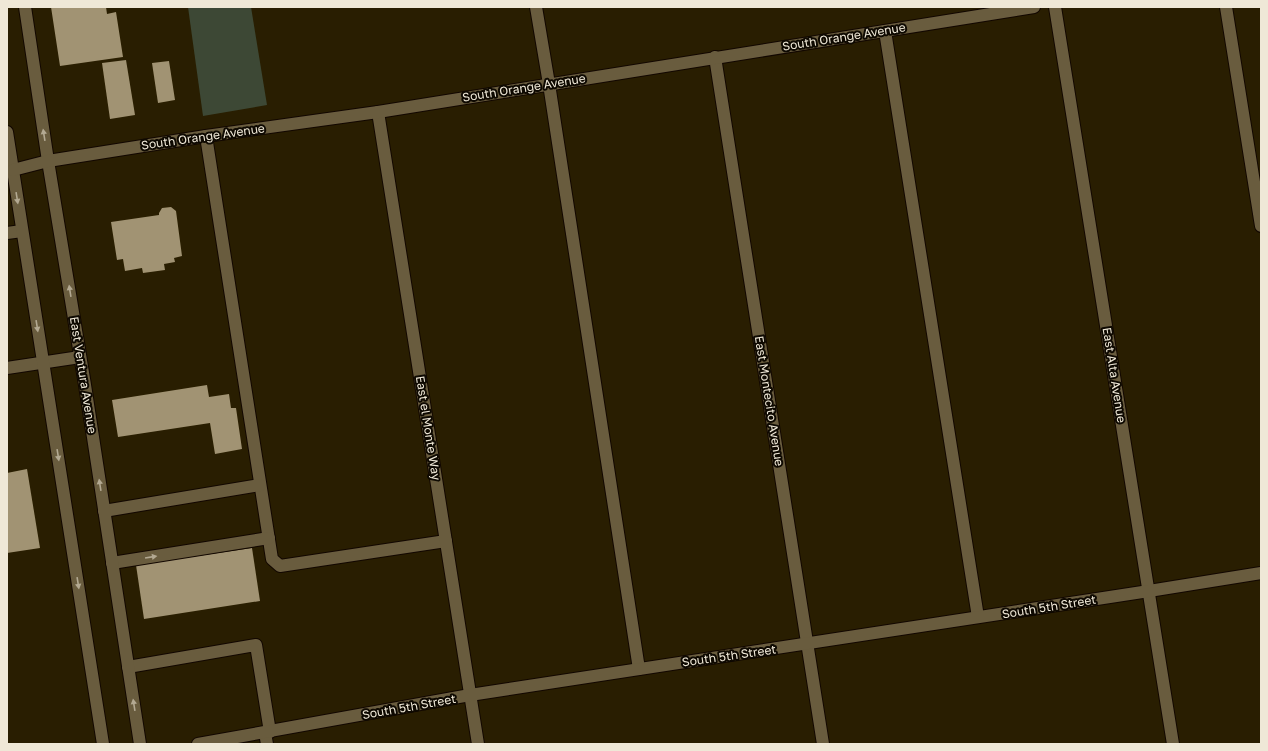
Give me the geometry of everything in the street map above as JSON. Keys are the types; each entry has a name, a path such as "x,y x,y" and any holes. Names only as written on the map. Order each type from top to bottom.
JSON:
{"street":[{"name":"East Ventura Avenue","path":"25,7 140,744"},
{"path":"536,7 639,669"},
{"name":"South Orange Avenue","path":"13,170 48,161 206,136 378,112 1030,7"},
{"name":"East Alta Avenue","path":"1055,7 1173,744"},
{"path":"1226,7 1261,226"},
{"path":"886,31 978,617"},
{"name":"East Montecito Avenue","path":"715,57 823,744"},
{"name":"East el Monte Way","path":"378,112 478,744"},
{"path":"7,135 103,744"},
{"path":"206,136 272,559 280,566 446,541"},
{"path":"7,233 22,231"},
{"path":"7,368 80,357"},
{"path":"104,511 260,485"},
{"path":"112,563 269,538"},
{"name":"South 5th Street","path":"198,744 268,736 470,695 1261,573"},
{"path":"128,667 256,646 268,736"}],"green space":[{"path":"188,7 251,7 267,105 203,116"}],"building":[{"path":"51,7 106,7 107,14 116,12 123,57 60,66"},
{"path":"126,60 135,115 110,119 102,63"},
{"path":"169,61 175,100 158,103 152,63"},
{"path":"171,207 176,211 182,256 174,258 175,262 164,264 165,270 143,273 142,268 125,271 123,259 117,260 111,222 159,215 162,208"},
{"path":"207,385 209,397 229,394 231,408 236,408 242,449 215,454 210,423 118,437 112,400"},
{"path":"27,469 40,548 7,553 7,473"},
{"path":"252,548 260,601 144,619 136,565"}]}
